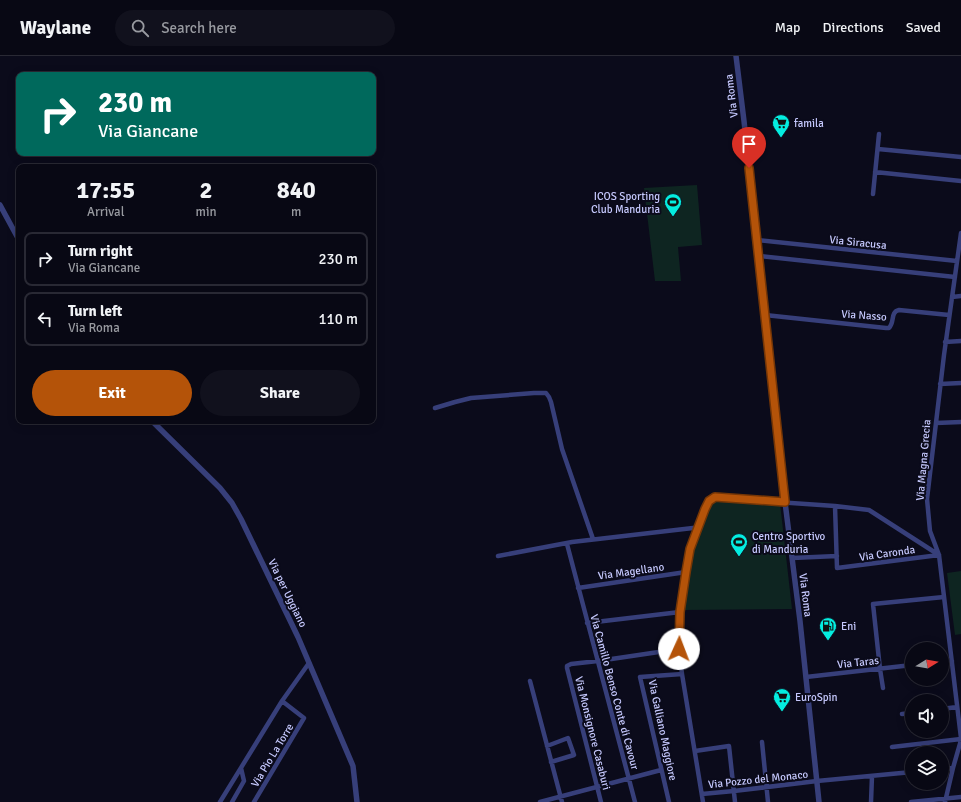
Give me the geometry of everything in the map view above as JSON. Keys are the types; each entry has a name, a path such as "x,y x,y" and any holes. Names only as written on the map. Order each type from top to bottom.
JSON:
{"street":[{"name":"Via Roma","path":"736,56 819,802"},
{"path":"873,194 880,134"},
{"path":"878,149 961,157"},
{"path":"875,172 961,181"},
{"path":"0,205 16,234"},
{"name":"Via Magna Grecia","path":"961,233 960,253 957,261 940,384 927,499 930,531 939,555 959,710 961,739"},
{"name":"Via Siracusa","path":"757,240 957,261"},
{"path":"759,256 955,277"},
{"path":"952,297 961,296"},
{"name":"Via Nasso","path":"765,315 886,328 892,326 894,312 896,310 949,315"},
{"path":"946,342 961,341"},
{"path":"940,384 961,383"},
{"path":"435,408 470,398 546,393 551,402 564,455 593,539"},
{"path":"936,423 961,422"},
{"name":"Via per Uggiano","path":"155,424 220,488 232,502 298,638 353,766 357,802"},
{"path":"703,802 679,649 680,612 690,549 709,501 715,497 869,510 939,555"},
{"path":"792,558 836,556 835,506"},
{"path":"498,556 593,539 693,528 698,529"},
{"name":"Via Camillo Benso Conte di Cavour","path":"567,544 635,802"},
{"name":"Via Caronda","path":"836,556 837,568 939,555"},
{"name":"Via Magellano","path":"578,588 686,572"},
{"path":"883,688 873,604 944,596"},
{"path":"587,623 680,612"},
{"path":"598,661 679,649"},
{"name":"Via Monsignore Casaburi","path":"598,661 571,664 567,668 601,802"},
{"path":"220,802 282,701 309,663"},
{"name":"Via Taras","path":"806,677 905,666"},
{"name":"Via Galliano Maggiore","path":"669,802 640,677 682,674"},
{"path":"530,681 562,802"},
{"path":"955,687 961,686"},
{"name":"Via Pio La Torre","path":"254,802 304,718 282,701"},
{"path":"949,709 959,710"},
{"path":"547,746 568,738 574,755 551,762"},
{"path":"892,747 961,739 959,754 953,768 945,800"},
{"path":"762,742 768,802"},
{"path":"694,750 729,746 735,802"},
{"path":"232,802 244,781 241,768"},
{"path":"949,768 953,768"},
{"path":"540,802 661,770"},
{"name":"Via Pozzo del Monaco","path":"702,794 905,773"},
{"path":"872,776 872,802"},
{"path":"911,802 945,800 961,797"}],"green space":[{"name":"ICOS Sporting Club Manduria","path":"697,185 702,245 678,247 681,281 655,281 644,188"},
{"name":"Centro Sportivo di Manduria","path":"724,499 780,503 792,609 683,610 692,554 707,511 714,503"},
{"path":"961,571 961,634 955,635 947,573"}],"place":[{"name":"famila","path":"781,138"},
{"name":"ICOS Sporting Club Manduria","path":"673,217"},
{"name":"Centro Sportivo di Manduria","path":"739,557"},
{"name":"Eni","path":"828,641"},
{"name":"EuroSpin","path":"782,712"}],"route":[{"path":"679,649 680,612 690,549 709,501 715,497 785,502 749,168"}]}
